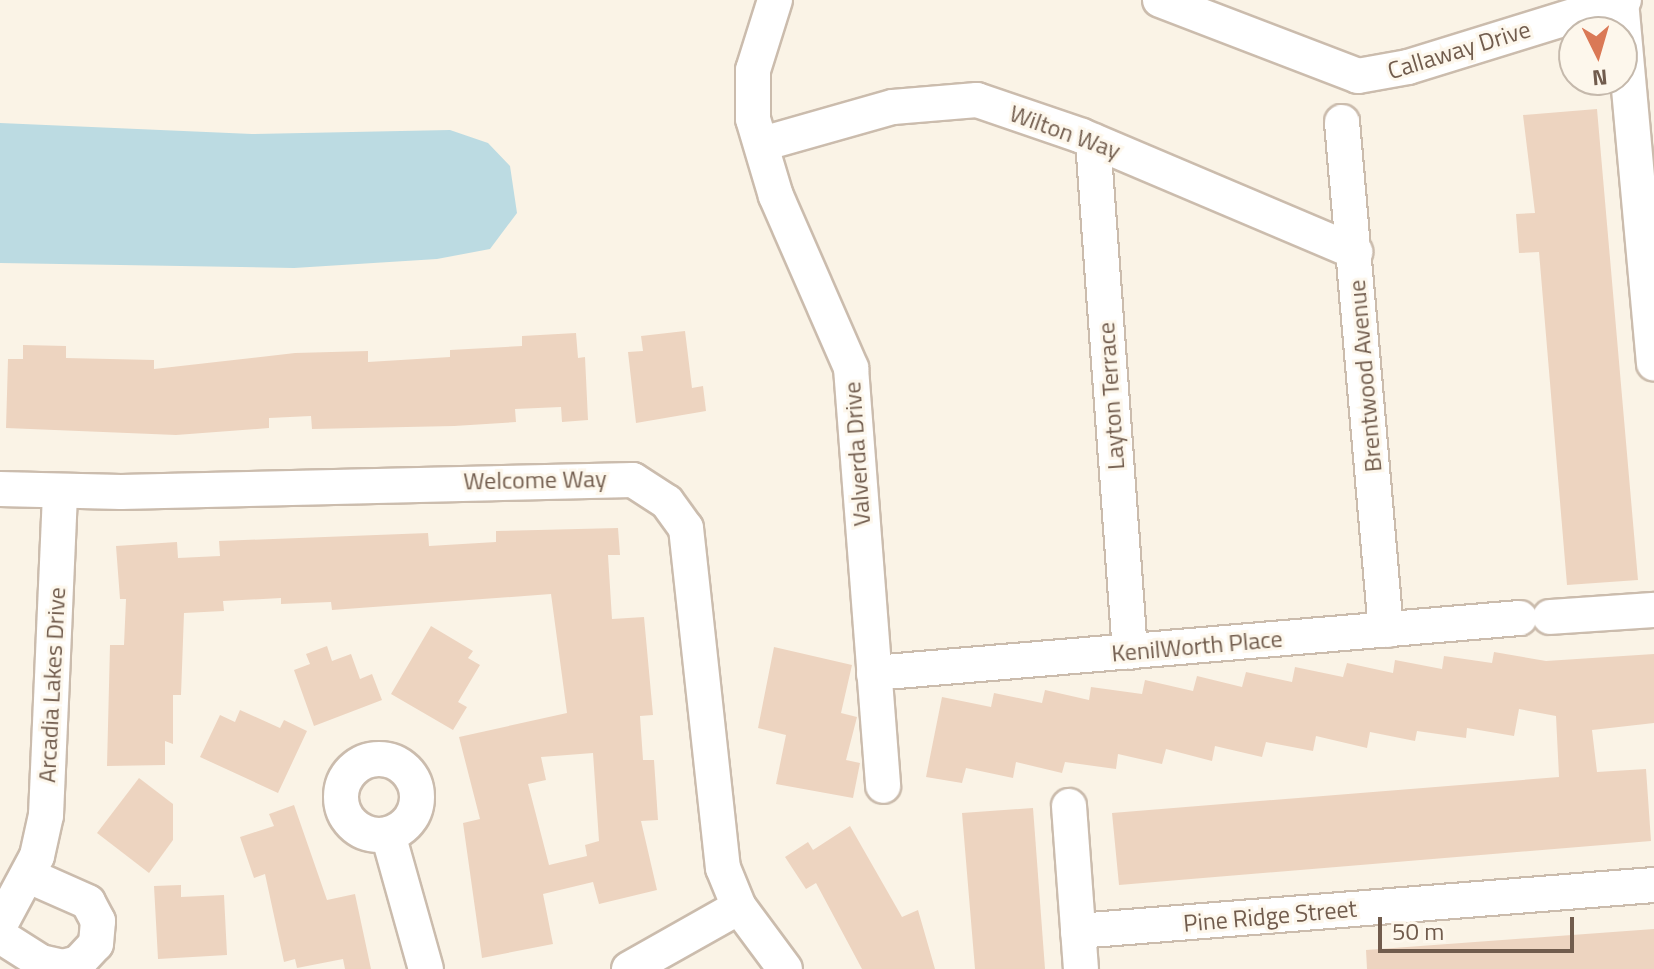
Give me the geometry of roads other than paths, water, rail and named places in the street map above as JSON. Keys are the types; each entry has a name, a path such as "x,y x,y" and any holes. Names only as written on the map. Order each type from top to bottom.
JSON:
{"street":[{"name":"Valverda Drive","path":"775,0 753,70 753,119 776,196 851,368 883,786"},
{"name":"Callaway Drive","path":"1160,0 1358,76 1408,67 1623,0"},
{"path":"1623,0 1650,263 1654,363"},
{"name":"Wilton Way","path":"762,144 893,107 977,100 1093,141 1355,252"},
{"name":"Brentwood Avenue","path":"1342,122 1386,630"},
{"name":"Layton Terrace","path":"1093,141 1130,652"},
{"name":"Welcome Way","path":"0,489 60,493 633,480 667,502 686,528 715,833 739,907 785,969"},
{"name":"Arcadia Lakes Drive","path":"0,925 29,876 46,815 60,493"},
{"name":"KenilWorth Place","path":"874,673 1654,610"},
{"path":"1069,806 1081,969"},
{"path":"388,834 426,969"},
{"path":"0,936 41,962 63,967 78,963 96,944 98,921 88,902 29,876"},
{"name":"Pine Ridge Street","path":"1078,931 1654,885"},
{"path":"629,969 739,907"}],"water":[{"path":"0,123 252,134 450,130 488,143 510,166 517,213 490,249 437,259 294,268 0,263"}]}
